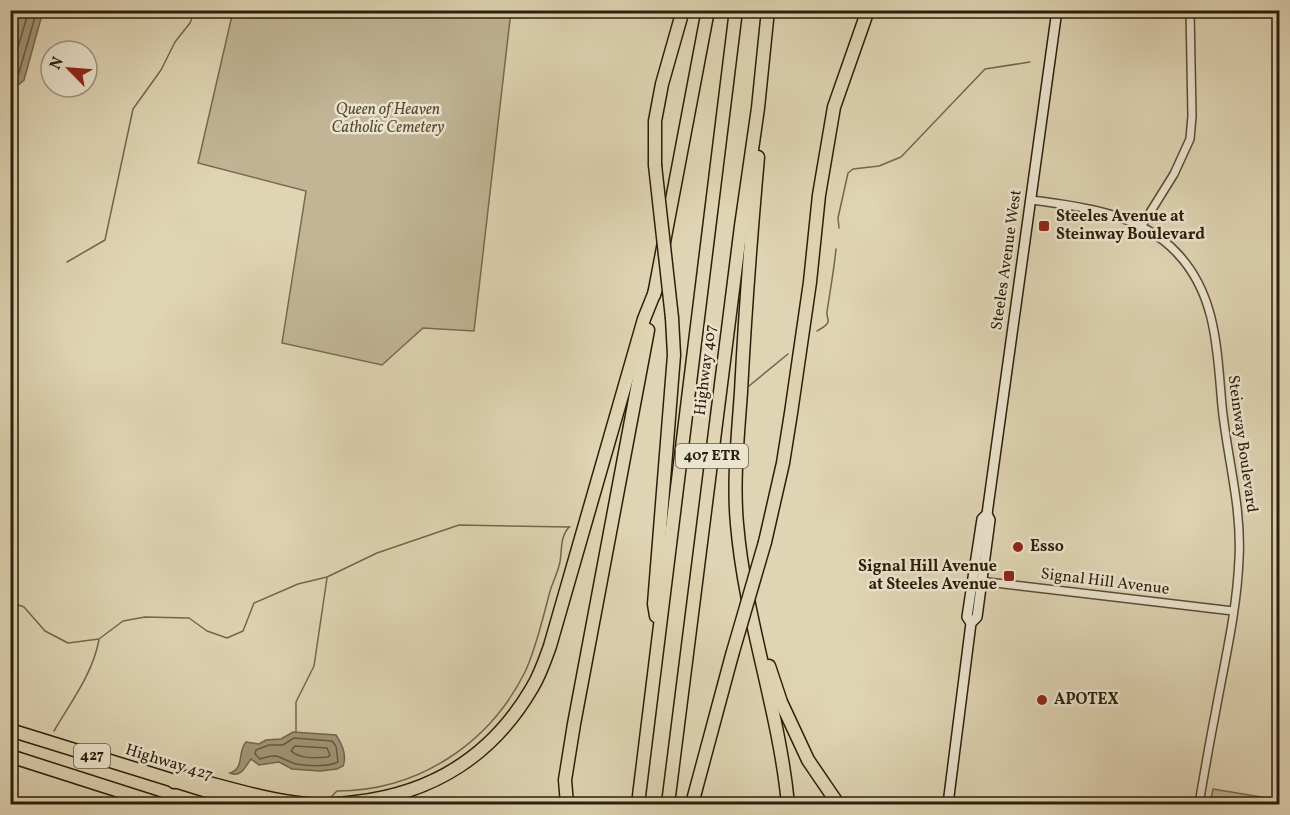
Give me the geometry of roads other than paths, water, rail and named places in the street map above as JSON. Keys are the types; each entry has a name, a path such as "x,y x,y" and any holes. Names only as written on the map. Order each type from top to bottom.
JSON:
{"highway":[{"path":"658,634 654,604 674,355 655,165 655,121 662,84 683,10"},
{"path":"567,804 565,780 574,724 708,10"},
{"name":"Highway 407","path":"638,804 736,10"},
{"name":"Highway 407","path":"668,804 758,108 768,10"},
{"path":"692,804 765,542 783,463 810,282 819,195 834,107 868,10"},
{"path":"758,108 760,136 748,266 737,447 737,520 742,568 781,748 789,804"},
{"path":"174,782 186,777 274,799 308,804 339,804 381,799 430,784 461,766 490,743 512,718 534,687 550,646 644,319 656,289"},
{"path":"756,638 808,760 838,804"},
{"name":"Highway 427","path":"10,730 249,804"},
{"name":"427","path":"10,756 160,804"}],"main road":[{"name":"Steeles Avenue West","path":"948,804 971,623 977,617 978,580 990,520 987,514 1057,10"}],"street":[{"path":"1141,227 1174,174 1190,139 1192,116 1190,10"},
{"name":"Steinway Boulevard","path":"1032,200 1101,212 1126,219 1157,235 1186,263 1207,298 1239,519 1239,559 1233,610 1199,804"},
{"name":"Signal Hill Avenue","path":"978,580 1233,610"}],"water":[{"path":"10,11 43,11 24,80 11,88"},
{"path":"293,732 336,735 343,750 343,766 320,771 292,769 279,762 259,765 251,759 240,773 230,773 238,767 246,742 259,744 266,740 281,739"}],"waterway":[{"path":"67,262 105,240 133,109 161,70 175,42 190,23 195,10"},
{"path":"839,228 838,218 848,173 853,169 879,166 901,157 985,69 1030,62"},
{"path":"817,331 828,322 827,313 836,249"},
{"path":"749,386 788,354"},
{"path":"10,602 24,607 45,631 68,643 99,639 123,621 145,617 189,618 207,631 227,638 243,631 254,603 298,584 327,577 377,553 459,525 570,527"},
{"path":"331,797 337,791 367,789 395,783 423,772 448,758 492,721 510,698 529,662 559,565 563,539 569,527"},
{"path":"296,732 296,702 314,666 327,578"},
{"path":"54,731 92,665 99,640"}],"place":[{"name":"Steeles Avenue at Steinway Boulevard","path":"1044,226"},
{"name":"Esso","path":"1018,547"},
{"name":"Signal Hill Avenue at Steeles Avenue","path":"1009,576"},
{"name":"APOTEX","path":"1042,700"}],"park label":[{"name":"Queen of Heaven Catholic Cemetery","path":"388,119"}]}
